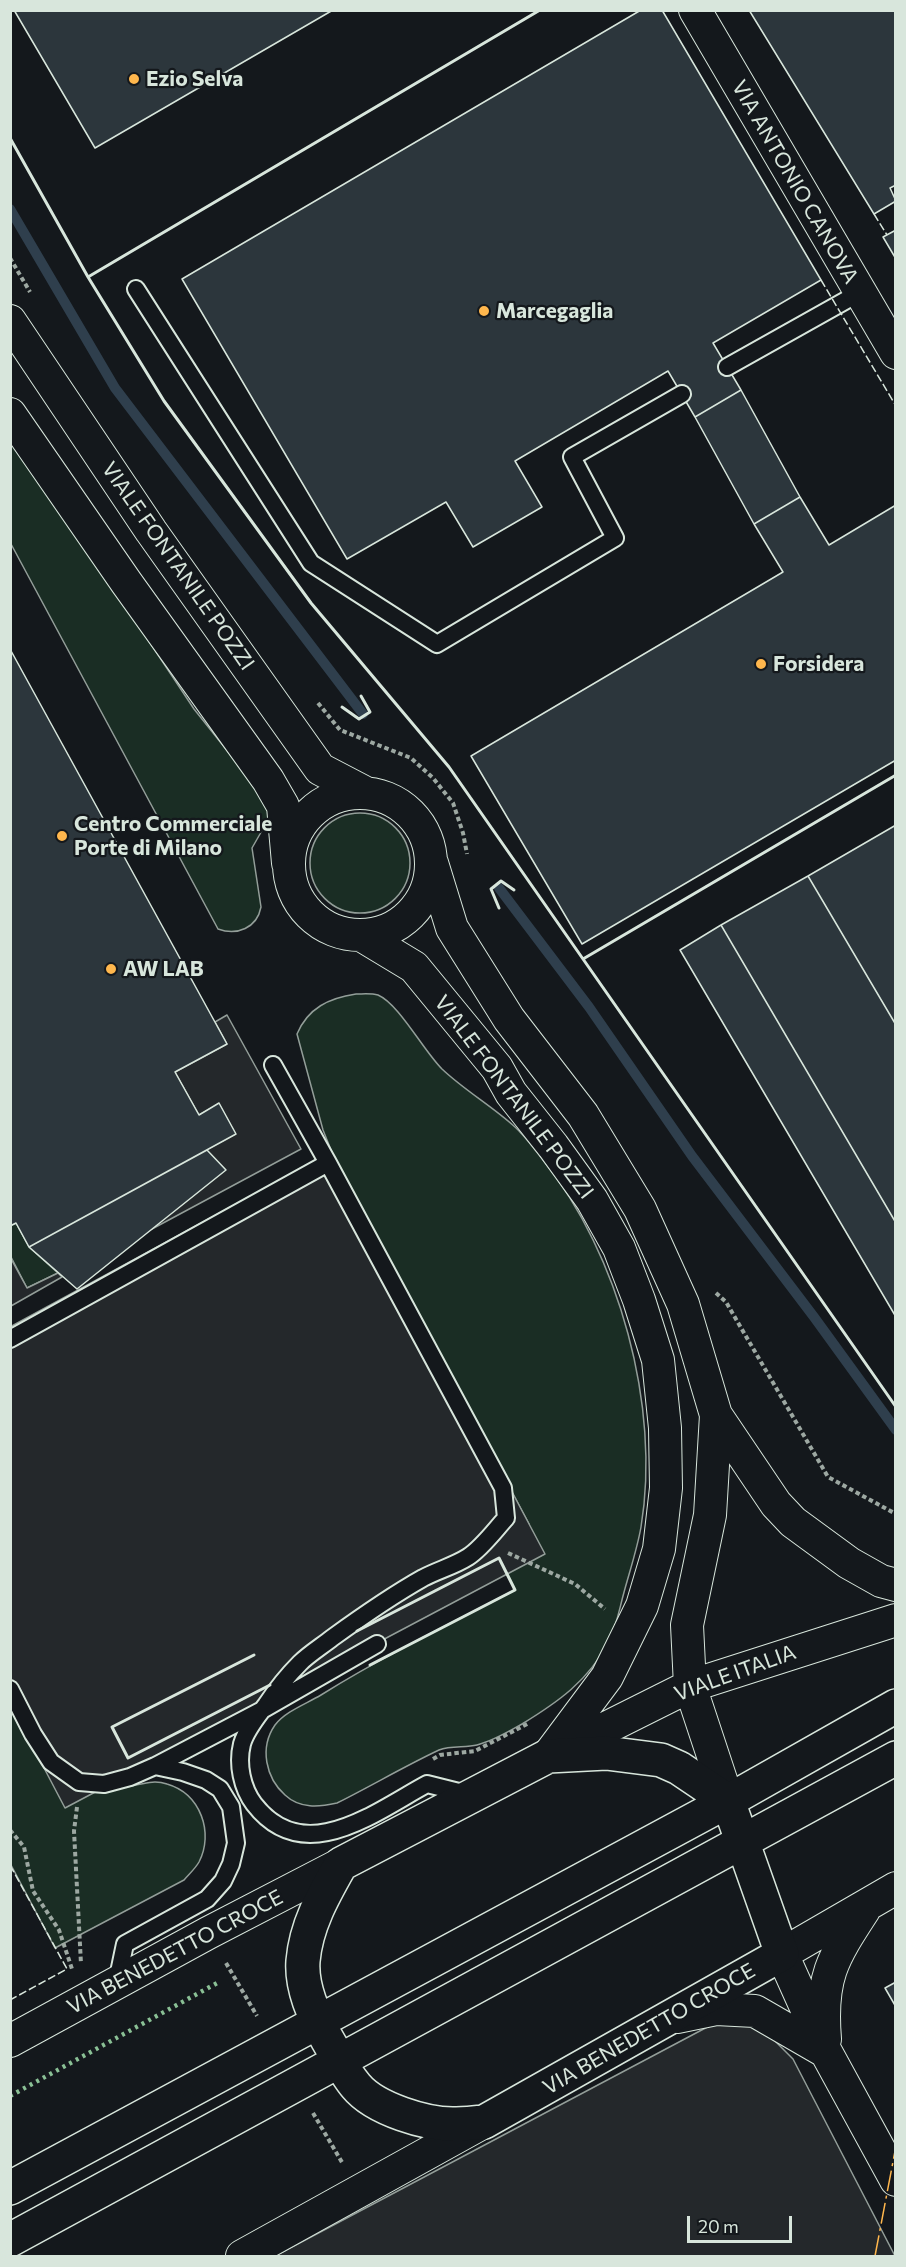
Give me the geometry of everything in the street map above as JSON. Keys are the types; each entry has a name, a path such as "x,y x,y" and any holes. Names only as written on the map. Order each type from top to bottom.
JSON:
{"main road":[{"path":"10,2188 728,1801 896,1706"},
{"name":"VIA BENEDETTO CROCE","path":"728,1801 679,1768 661,1760 606,1753 548,1756 341,1864 322,1897 310,1925 303,1962 305,1988 318,2022 357,2087 379,2103 406,2115 454,2125 484,2122 782,1954"},
{"path":"10,2240 896,1758"},
{"path":"728,1801 782,1954"}],"street":[{"name":"VIA ANTONIO CANOVA","path":"694,10 896,353"},
{"name":"VIALE FONTANILE POZZI","path":"10,321 151,531 320,769 364,792"},
{"name":"VIALE FONTANILE POZZI","path":"10,414 126,582 268,780 283,806 292,885 302,906 318,922 332,929 361,935 414,967 497,1068 511,1093 554,1146 592,1200 619,1248 658,1360 665,1428 666,1488 659,1549 642,1606 607,1677 548,1756"},
{"name":"VIALE FONTANILE POZZI","path":"288,862 292,840 304,820 320,804 341,794 364,792 386,796 404,807 419,822 429,841 432,862 452,928 509,1019 583,1115 640,1209 683,1304 716,1415"},
{"name":"VIALE FONTANILE POZZI","path":"361,935 383,932 404,921 419,905 429,885 432,862"},
{"path":"716,1415 776,1504 792,1522 849,1563 881,1581 896,1585"},
{"path":"716,1415 710,1515 687,1625 690,1686 728,1801"},
{"name":"VIALE ITALIA","path":"548,1756 690,1686 896,1620"},
{"name":"VIA BENEDETTO CROCE","path":"10,2041 341,1864"},
{"name":"VIA BENEDETTO CROCE","path":"782,1954 896,1888"},
{"path":"826,2052 822,2008 827,1980 838,1951 867,1905"},
{"path":"782,1954 826,2052 896,2180"},
{"path":"666,2019 716,2009 755,2011 826,2052"},
{"name":"VIA BENEDETTO CROCE","path":"242,2256 484,2122"}],"lane":[{"path":"136,289 311,563 437,644 615,538 572,457 682,394"},
{"path":"727,367 859,293"},
{"path":"273,1065 503,1488 506,1518 470,1556 424,1578 362,1616 301,1662 281,1684 242,1742 240,1761 242,1779 250,1798 261,1812 275,1824 307,1835 324,1834 344,1828 427,1784 471,1796"},
{"path":"10,1339 328,1163"},
{"path":"10,1689 33,1734 51,1762 79,1782 104,1784 130,1777 155,1766 262,1710 377,1644"},
{"path":"117,1982 125,1944 207,1899 223,1881 231,1864 236,1843 231,1807 220,1789 206,1780 155,1766"}],"path":[{"path":"482,1543 530,1562 574,1584 610,1612"},
{"path":"430,1761 440,1755 475,1751 533,1721"},
{"path":"79,1782 74,1831 83,2001"},
{"path":"10,1830 24,1847 33,1891 59,1930 83,2001"},
{"path":"227,1965 255,2013"}],"green space":[{"path":"10,432 194,709 272,807 268,820 252,848 261,907 251,925 239,931 218,929 11,544"},
{"path":"360,813 388,821 402,835 410,863 402,891 388,905 360,913 332,905 318,891 310,863 318,835 332,821"},
{"path":"356,994 378,995 386,1000 442,1069 522,1134 570,1198 593,1240 613,1286 628,1334 639,1383 645,1432 646,1481 641,1527 615,1625 600,1656 571,1690 522,1724 495,1739 477,1745 439,1750 337,1803 310,1806 297,1803 285,1795 278,1788 269,1771 267,1743 275,1725 290,1712 369,1667 515,1590 499,1558 529,1524 333,1155 323,1130 297,1034 307,1017 320,1006 337,998"},
{"path":"16,1223 29,1247 58,1273 27,1288 11,1257 10,1226"},
{"path":"10,1705 103,1787 123,1787 151,1782 167,1784 179,1789 196,1805 204,1827 205,1839 199,1862 184,1880 55,1948 11,1865"}],"shaded area":[{"path":"227,1015 301,1149 70,1273 39,1241 235,1134 219,1104 199,1115 175,1072 227,1044 215,1022"},
{"path":"333,1155 545,1554 65,1808 11,1705 10,1327 286,1177"},
{"path":"10,1257 27,1288 58,1273 62,1277 11,1306"},
{"path":"713,2024 761,2027 793,2059 895,2256 275,2256"}],"building":[{"name":"Ezio Selva","path":"14,10 333,10 95,148"},
{"name":"Marcegaglia","path":"641,10 662,10 821,280 713,343 741,390 695,417 668,371 515,461 542,507 473,547 446,502 347,559 182,279"},
{"path":"749,10 896,10 896,185 890,188 896,201 874,214"},
{"path":"896,230 896,259 883,237"},
{"path":"741,390 800,497 754,524 695,417"},
{"name":"Forsidera","path":"800,497 829,545 896,505 896,760 582,944 471,756 783,572 754,524"},
{"name":"Centro Commerciale Porte di Milano","path":"10,649 227,1044 175,1072 199,1115 219,1103 236,1134 29,1247 16,1223 10,1226"},
{"path":"896,825 896,1025 808,876"},
{"path":"808,876 896,1025 896,1223 721,925"},
{"path":"721,925 896,1223 896,1317 680,950"},
{"path":"207,1150 226,1170 77,1289 29,1247"},
{"path":"896,1982 896,2007 885,1988"}],"waterway":[{"path":"10,209 115,388 363,714"},
{"path":"499,888 589,1007 692,1156 896,1430"}],"hedge":[{"path":"10,2096 219,1982"}],"fence":[{"path":"874,214 887,235"},
{"path":"821,280 896,406"},
{"path":"10,1865 67,1969 10,2000"}],"wall":[{"path":"540,10 88,277 164,401 311,603 449,767 583,959"},
{"path":"10,138 88,277"},
{"path":"342,707 359,719 370,712 361,696"},
{"path":"896,775 583,959 896,1407"},
{"path":"499,908 491,889 501,881 514,890"},
{"path":"357,1631 499,1558 515,1590 370,1665"},
{"path":"254,1655 112,1727 128,1758 270,1685"}],"power":[{"path":"875,2256 896,2146"}],"place":[{"name":"Ezio Selva","path":"134,79"},
{"name":"Marcegaglia","path":"484,311"},
{"name":"Forsidera","path":"761,664"},
{"name":"Centro Commerciale Porte di Milano","path":"62,836"},
{"name":"AW LAB","path":"111,969"}]}
